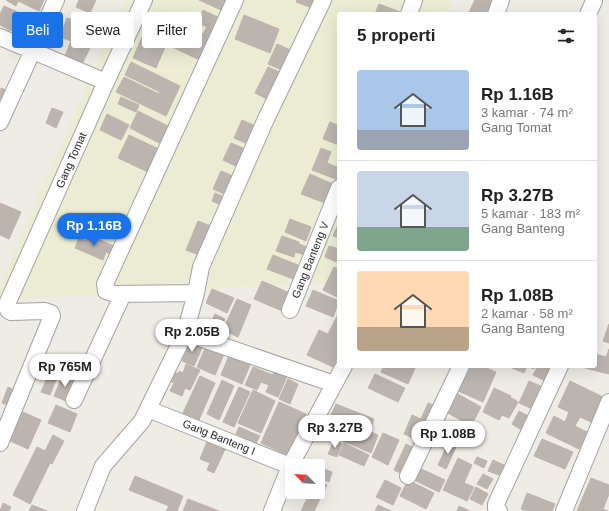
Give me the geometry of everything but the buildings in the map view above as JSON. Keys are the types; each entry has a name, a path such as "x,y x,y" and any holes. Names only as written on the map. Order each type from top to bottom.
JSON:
{"street":[{"path":"0,122 56,0"},
{"path":"0,38 106,82 144,0"},
{"path":"196,292 115,294 106,291 105,284 235,0"},
{"path":"85,511 103,466 142,421 185,334 201,267 266,119 323,0"},
{"path":"410,12 414,0"},
{"path":"497,12 501,0"},
{"name":"Gang Tomat","path":"0,443 52,316 51,313 45,311 11,312 8,310 7,304 106,82"},
{"name":"Gang Banteng V","path":"290,310 337,193"},
{"path":"74,400 123,294"},
{"path":"185,334 334,384"},
{"path":"294,459 343,368"},
{"path":"408,476 460,368"},
{"path":"499,511 496,508 496,504 559,368"},
{"path":"564,511 609,402"},
{"name":"Gang Banteng I","path":"148,409 285,464"},
{"path":"272,511 285,478"}],"green space":[{"path":"125,0 451,0 447,12 337,12 337,282 0,300 0,284 104,48 134,48 134,12 120,12"}]}
